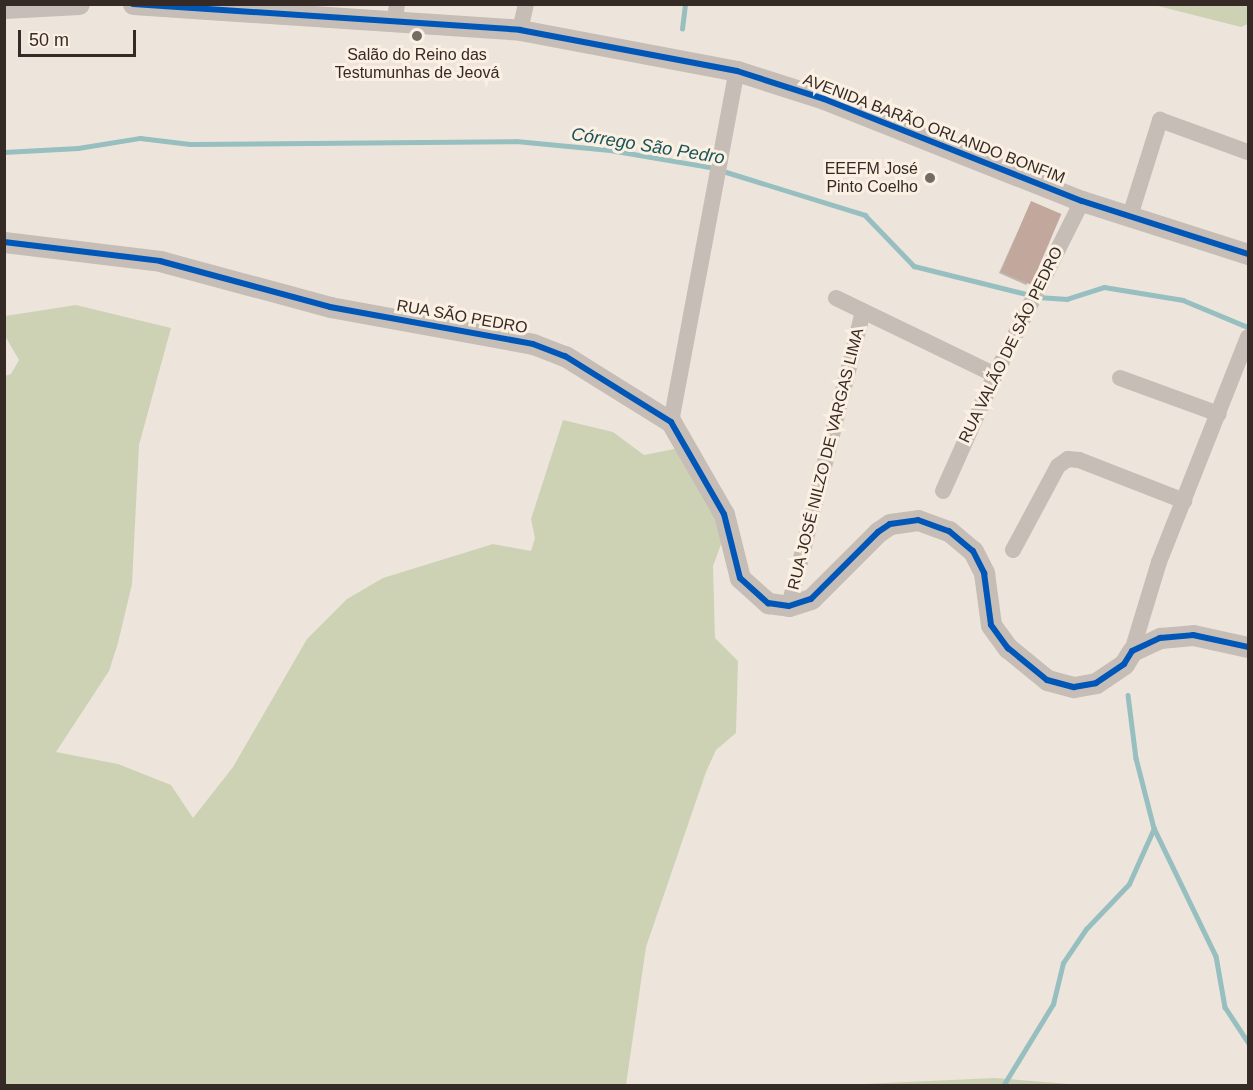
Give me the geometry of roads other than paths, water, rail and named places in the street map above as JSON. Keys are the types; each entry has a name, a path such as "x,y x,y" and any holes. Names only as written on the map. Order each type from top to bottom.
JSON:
{"street":[{"path":"4,8 79,4"},
{"name":"AVENIDA BARÃO ORLANDO BONFIM","path":"133,4 396,12 520,30 737,71 824,99 1082,201 1248,254"},
{"path":"520,30 526,4"},
{"path":"671,422 737,71"},
{"path":"1130,216 1160,120 1248,152"},
{"name":"RUA VALÃO DE SÃO PEDRO","path":"943,491 994,375 1082,201"},
{"name":"RUA SÃO PEDRO","path":"4,242 160,261 330,307 533,344 565,356 671,422 724,514 740,578 761,599 789,606"},
{"path":"836,298 994,375"},
{"name":"RUA JOSÉ NILZO DE VARGAS LIMA","path":"789,606 862,312"},
{"path":"789,606 811,599 878,532 890,524 918,520 949,531 973,551 984,573 991,625 1008,648 1047,680 1074,687 1096,683 1124,664 1132,651 1159,562 1220,414 1248,338"},
{"path":"1120,378 1220,414"},
{"path":"1013,550 1058,466 1068,459 1079,460 1184,501"},
{"path":"1132,651 1146,642 1176,635 1213,638 1248,647"}],"waterway":[{"path":"682,29 685,4"},
{"name":"Córrego São Pedro","path":"4,152 78,148 140,138 190,144 516,141 610,150 715,168"},
{"name":"Córrego São Pedro","path":"723,171 865,215 914,266 1030,295"},
{"name":"Córrego São Pedro","path":"1038,297 1067,299 1104,287 1183,300 1248,327"},
{"path":"1128,695 1136,758 1154,828 1216,956 1225,1007 1248,1042"},
{"path":"1003,1086 1053,1004 1063,963 1086,929 1129,884 1154,828"}],"place":[{"name":"Salão do Reino das Testumunhas de Jeová","path":"417,36"},
{"name":"EEEFM José Pinto Coelho","path":"930,178"}]}
